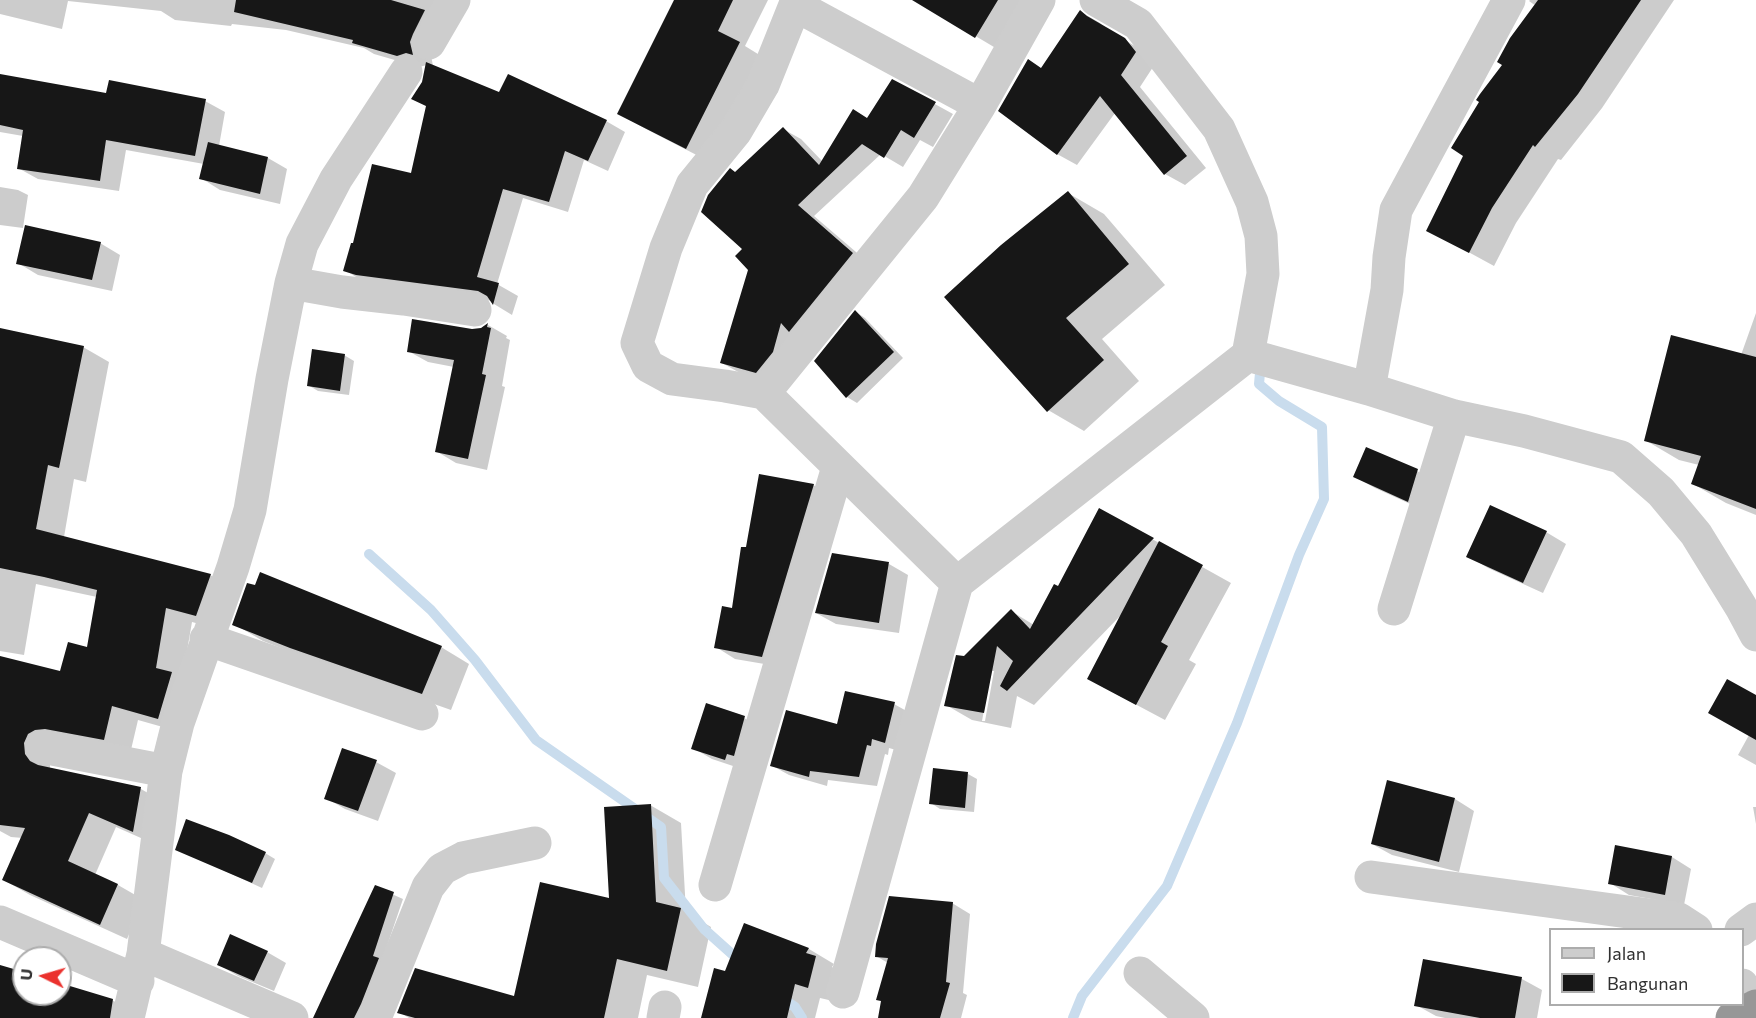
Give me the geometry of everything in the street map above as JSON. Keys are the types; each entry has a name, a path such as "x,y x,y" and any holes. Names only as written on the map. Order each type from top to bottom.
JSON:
{"street":[{"path":"429,43 454,0"},
{"path":"764,393 923,197 980,105 1039,0"},
{"path":"843,992 957,583 1248,355 1263,274 1261,236 1252,202 1219,129 1138,24 1096,0"},
{"path":"1369,389 1387,290 1396,210 1509,0"},
{"path":"957,583 764,393 672,379 648,366 638,343 666,248 692,185 736,131 763,85 796,3 980,105"},
{"path":"128,1018 141,967 166,771 178,723 233,567 250,510 272,379 291,283 302,244 336,179 406,72"},
{"path":"291,283 475,310"},
{"path":"1248,355 1454,416 1524,431 1621,457 1661,492 1696,534 1756,634"},
{"path":"1394,609 1454,416"},
{"path":"715,885 838,467"},
{"path":"207,639 422,714"},
{"path":"42,747 166,771"},
{"path":"375,1018 428,887 442,869 463,858 535,843"},
{"path":"1371,877 1679,919 1693,928"},
{"path":"1744,928 1756,919"},
{"path":"0,922 292,1018"},
{"path":"1140,973 1192,1018"}],"building":[{"path":"236,0 391,0 425,10 410,42 413,55 406,53 397,56 352,43 353,40 234,12"},
{"path":"674,0 733,0 718,31 740,42 686,149 617,114"},
{"path":"912,0 998,0 975,38"},
{"path":"1538,0 1641,0 1578,94 1535,147 1533,145 1492,208 1469,253 1426,231 1463,156 1451,148 1479,102 1476,100 1502,65 1497,62 1510,38"},
{"path":"1080,10 1125,38 1136,52 1121,75 1187,156 1164,175 1100,96 1057,155 998,111 1028,59 1041,68"},
{"path":"426,62 499,92 508,74 607,120 588,161 565,151 549,202 503,189 477,277 499,283 493,305 487,296 478,291 356,275 343,271 351,243 353,243 372,164 411,173 426,106 411,99 422,82"},
{"path":"0,74 106,93 109,80 206,99 195,156 106,140 100,181 17,169 23,130 0,125"},
{"path":"892,79 936,102 914,138 901,130 884,158 862,144 798,205 853,253 789,332 781,323 773,352 756,373 720,363 748,270 735,256 742,249 701,212 708,195 730,168 735,172 783,127 819,165 853,109 867,118"},
{"path":"208,142 268,157 260,194 199,179"},
{"path":"1068,191 1129,264 1066,318 1104,360 1047,412 944,297 1001,245"},
{"path":"25,225 101,242 92,280 16,264"},
{"path":"855,310 894,352 846,398 814,361"},
{"path":"412,319 472,329 481,328 488,323 487,327 491,328 482,374 486,375 468,459 435,452 454,360 407,352"},
{"path":"0,328 84,346 59,468 48,465 36,529 211,574 196,616 166,608 156,668 172,672 158,719 112,706 104,740 45,729 35,730 28,734 24,743 25,754 30,761 38,765 141,787 133,832 89,813 68,861 118,884 100,925 2,880 25,828 0,825 0,656 60,671 68,642 87,647 97,590 0,568"},
{"path":"1671,335 1756,357 1756,509 1691,484 1701,456 1644,441"},
{"path":"312,349 345,354 340,391 307,386"},
{"path":"1366,447 1418,469 1408,502 1353,477"},
{"path":"759,474 814,484 762,657 714,648 722,606 732,608 741,547 746,547"},
{"path":"1490,505 1547,531 1523,583 1466,557"},
{"path":"1099,508 1154,538 1007,691 1000,686 1013,661 997,646 984,713 944,706 956,655 964,656 1011,609 1030,629 1054,584 1058,586"},
{"path":"1159,541 1203,565 1161,642 1168,646 1136,705 1087,679"},
{"path":"832,553 889,562 879,623 815,613"},
{"path":"260,572 442,646 422,694 290,648 232,625 247,583 255,585"},
{"path":"1727,679 1756,695 1756,740 1708,713"},
{"path":"845,691 895,702 885,743 872,739 871,746 867,745 859,777 810,771 809,777 770,766 786,710 837,724"},
{"path":"706,703 745,716 734,756 727,754 725,760 691,749"},
{"path":"342,748 377,760 358,811 324,799"},
{"path":"933,768 968,772 965,808 929,804"},
{"path":"1387,780 1455,798 1439,862 1371,844"},
{"path":"651,804 656,902 681,908 667,971 617,959 604,1018 415,1018 397,1013 415,968 514,996 540,882 609,898 604,807"},
{"path":"186,819 266,852 252,883 175,850"},
{"path":"1615,845 1672,856 1665,895 1608,884"},
{"path":"375,885 394,892 373,956 379,958 361,1004 354,1018 313,1018"},
{"path":"889,896 953,902 946,982 950,983 940,1018 878,1018 881,1001 876,1000 888,958 875,957 876,944"},
{"path":"744,923 809,948 806,953 816,956 808,988 795,984 787,1018 701,1018 714,968 725,971"},
{"path":"230,934 268,951 254,981 217,965"},
{"path":"1423,959 1522,977 1515,1018 1480,1018 1414,1006"},
{"path":"0,965 12,968 12,1006 72,1006 72,987 113,999 110,1018 0,1018"}],"waterway":[{"path":"1073,1018 1082,996 1167,886 1237,723 1299,555 1324,499 1322,427 1279,401 1259,384 1261,362"},
{"path":"369,554 431,610 475,660 536,740 661,827 664,878 704,929 742,963"},
{"path":"780,997 795,1007 802,1018"}]}
